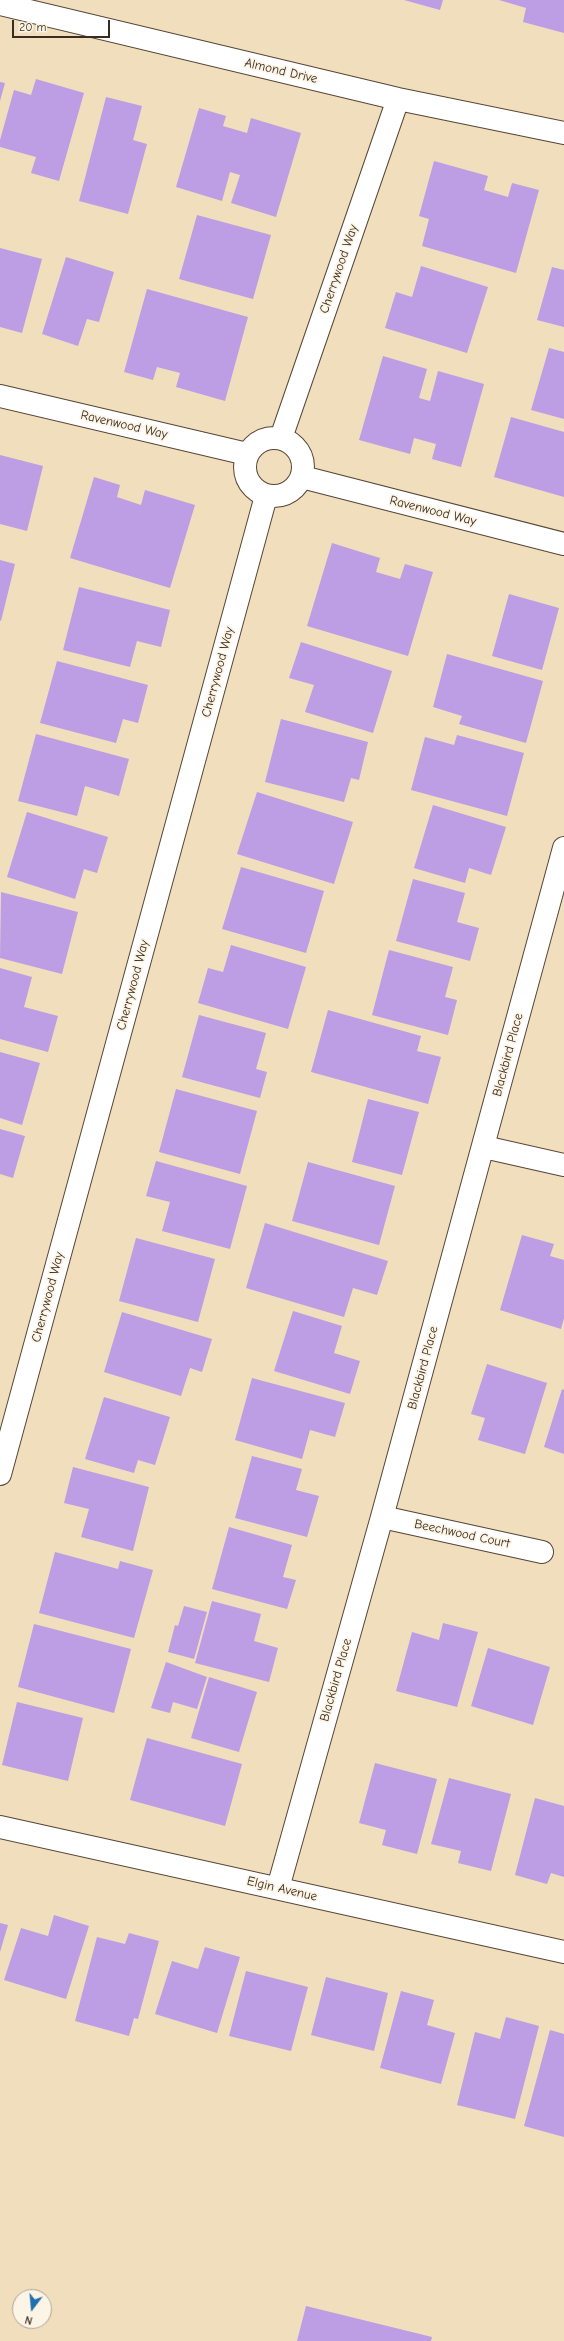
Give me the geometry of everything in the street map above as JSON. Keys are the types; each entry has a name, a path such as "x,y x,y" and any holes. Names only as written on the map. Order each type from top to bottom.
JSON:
{"street":[{"name":"Almond Drive","path":"0,4 398,99 564,133"},
{"name":"Cherrywood Way","path":"280,438 398,99"},
{"name":"Ravenwood Way","path":"0,396 247,454"},
{"path":"268,438 280,438 290,442 302,457 304,467 302,478 296,487 288,494 279,497 266,496 257,492 249,484 245,474 244,464 247,454 259,442 268,438"},
{"name":"Ravenwood Way","path":"302,478 564,544"},
{"name":"Cherrywood Way","path":"0,1474 266,496"},
{"name":"Blackbird Place","path":"278,1888 484,1147 564,848"},
{"path":"484,1147 564,1166"},
{"name":"Beechwood Court","path":"382,1517 542,1552"},
{"name":"Elgin Avenue","path":"0,1827 564,1952"}],"building":[{"path":"404,0 443,0 440,10"},
{"path":"499,0 564,0 564,33 523,22 526,8"},
{"path":"36,79 84,93 59,181 31,173 36,157 0,147 0,140 14,90 31,95"},
{"path":"0,82 5,83 0,101"},
{"path":"106,97 142,106 133,140 147,144 128,214 79,201"},
{"path":"199,108 226,116 223,126 247,133 251,118 301,133 276,217 231,203 240,175 230,172 222,201 176,187"},
{"path":"434,161 488,176 484,190 508,197 512,183 539,190 516,273 422,246 429,219 419,216"},
{"path":"197,215 271,235 253,299 179,279"},
{"path":"0,248 42,259 22,333 0,327"},
{"path":"66,257 114,272 99,322 87,319 78,346 42,334"},
{"path":"421,266 488,287 467,353 385,328 396,292 412,297"},
{"path":"552,267 564,270 564,327 537,320"},
{"path":"147,289 248,317 225,401 176,387 180,373 157,367 153,380 124,372"},
{"path":"549,348 564,352 564,419 531,410"},
{"path":"383,356 427,369 419,398 430,401 438,371 484,384 461,467 432,459 436,444 414,438 410,454 359,440"},
{"path":"511,417 564,432 564,497 494,477"},
{"path":"0,455 43,466 27,531 0,524"},
{"path":"94,477 120,485 117,497 141,505 145,490 195,505 170,588 70,558"},
{"path":"332,543 380,558 376,572 400,579 405,564 433,572 408,656 307,626"},
{"path":"0,560 15,564 1,621 0,620"},
{"path":"79,587 170,610 161,647 137,641 130,667 63,650"},
{"path":"509,594 559,608 542,670 492,656"},
{"path":"301,642 392,671 373,733 305,712 314,685 289,678"},
{"path":"447,654 543,681 526,743 459,724 462,716 433,707"},
{"path":"57,661 148,685 138,723 123,719 116,743 40,723"},
{"path":"281,719 368,742 359,780 351,778 344,802 265,782"},
{"path":"36,734 129,759 119,796 85,786 77,816 18,801"},
{"path":"457,735 524,753 507,816 411,790 425,737 454,745"},
{"path":"257,792 353,822 334,884 237,854"},
{"path":"433,805 506,827 491,875 469,868 465,883 414,868"},
{"path":"27,812 108,837 97,873 84,869 75,899 7,877"},
{"path":"241,867 324,891 306,953 222,929"},
{"path":"413,879 465,893 457,922 479,928 470,961 396,941"},
{"path":"1,892 78,912 62,974 0,958"},
{"path":"231,945 306,967 288,1029 198,1003 208,968 223,972"},
{"path":"389,950 453,967 445,997 457,1000 448,1035 372,1015"},
{"path":"0,968 32,977 24,1007 58,1016 48,1052 0,1039"},
{"path":"328,1010 421,1036 417,1051 441,1057 428,1104 311,1072"},
{"path":"199,1015 266,1033 256,1069 267,1072 260,1098 182,1077"},
{"path":"0,1052 40,1063 22,1125 0,1118"},
{"path":"176,1089 257,1111 240,1174 159,1152"},
{"path":"368,1099 419,1112 402,1175 352,1162"},
{"path":"0,1129 25,1136 13,1178 0,1174"},
{"path":"156,1161 247,1186 230,1249 162,1231 170,1202 146,1196"},
{"path":"308,1162 395,1186 379,1245 292,1221"},
{"path":"265,1223 388,1261 377,1295 353,1288 344,1317 246,1288"},
{"path":"522,1235 554,1244 550,1256 564,1260 564,1318 561,1329 500,1310"},
{"path":"136,1238 215,1259 198,1322 119,1301"},
{"path":"293,1311 342,1326 334,1353 360,1361 350,1394 274,1371"},
{"path":"122,1312 212,1339 202,1372 190,1368 181,1396 104,1372"},
{"path":"487,1364 547,1383 525,1454 478,1440 485,1418 471,1414"},
{"path":"252,1378 345,1403 335,1437 310,1430 302,1459 235,1440"},
{"path":"562,1389 564,1390 564,1454 544,1447"},
{"path":"104,1397 170,1417 155,1465 138,1460 134,1473 85,1459"},
{"path":"252,1456 302,1469 296,1490 319,1496 307,1537 235,1518"},
{"path":"73,1467 149,1487 133,1551 81,1537 89,1509 64,1503"},
{"path":"229,1527 292,1545 283,1577 296,1580 287,1609 212,1589"},
{"path":"55,1552 118,1569 120,1561 153,1570 134,1638 39,1613"},
{"path":"212,1601 261,1614 254,1641 278,1648 269,1682 195,1663"},
{"path":"184,1606 207,1612 194,1659 168,1652 175,1625 178,1626"},
{"path":"443,1623 478,1632 457,1707 396,1691 412,1632 439,1640"},
{"path":"34,1624 131,1649 114,1713 18,1687"},
{"path":"488,1648 550,1667 533,1725 471,1706"},
{"path":"166,1662 207,1677 197,1709 173,1702 170,1713 151,1708"},
{"path":"209,1677 257,1692 239,1752 191,1738"},
{"path":"17,1702 83,1718 68,1781 2,1765"},
{"path":"147,1738 242,1764 225,1826 130,1800"},
{"path":"375,1763 437,1779 417,1854 382,1845 386,1830 359,1823"},
{"path":"449,1778 511,1794 491,1871 458,1863 461,1851 431,1844"},
{"path":"535,1798 564,1806 564,1877 551,1873 547,1884 515,1875"},
{"path":"54,1915 89,1926 66,1999 4,1980 21,1928 48,1936"},
{"path":"0,1923 8,1925 0,1952"},
{"path":"129,1933 159,1941 138,2019 134,2018 129,2036 75,2021 97,1937 125,1944"},
{"path":"205,1947 240,1957 217,2033 155,2014 172,1961 198,1969"},
{"path":"246,1971 308,1987 291,2051 229,2036"},
{"path":"326,1977 388,1993 374,2051 311,2035"},
{"path":"401,1991 434,2000 427,2025 455,2033 441,2084 380,2068"},
{"path":"506,2017 539,2026 515,2119 457,2105 475,2032 500,2039"},
{"path":"550,2030 564,2034 564,2137 524,2126"},
{"path":"306,2306 432,2337 431,2341 297,2341"}]}
